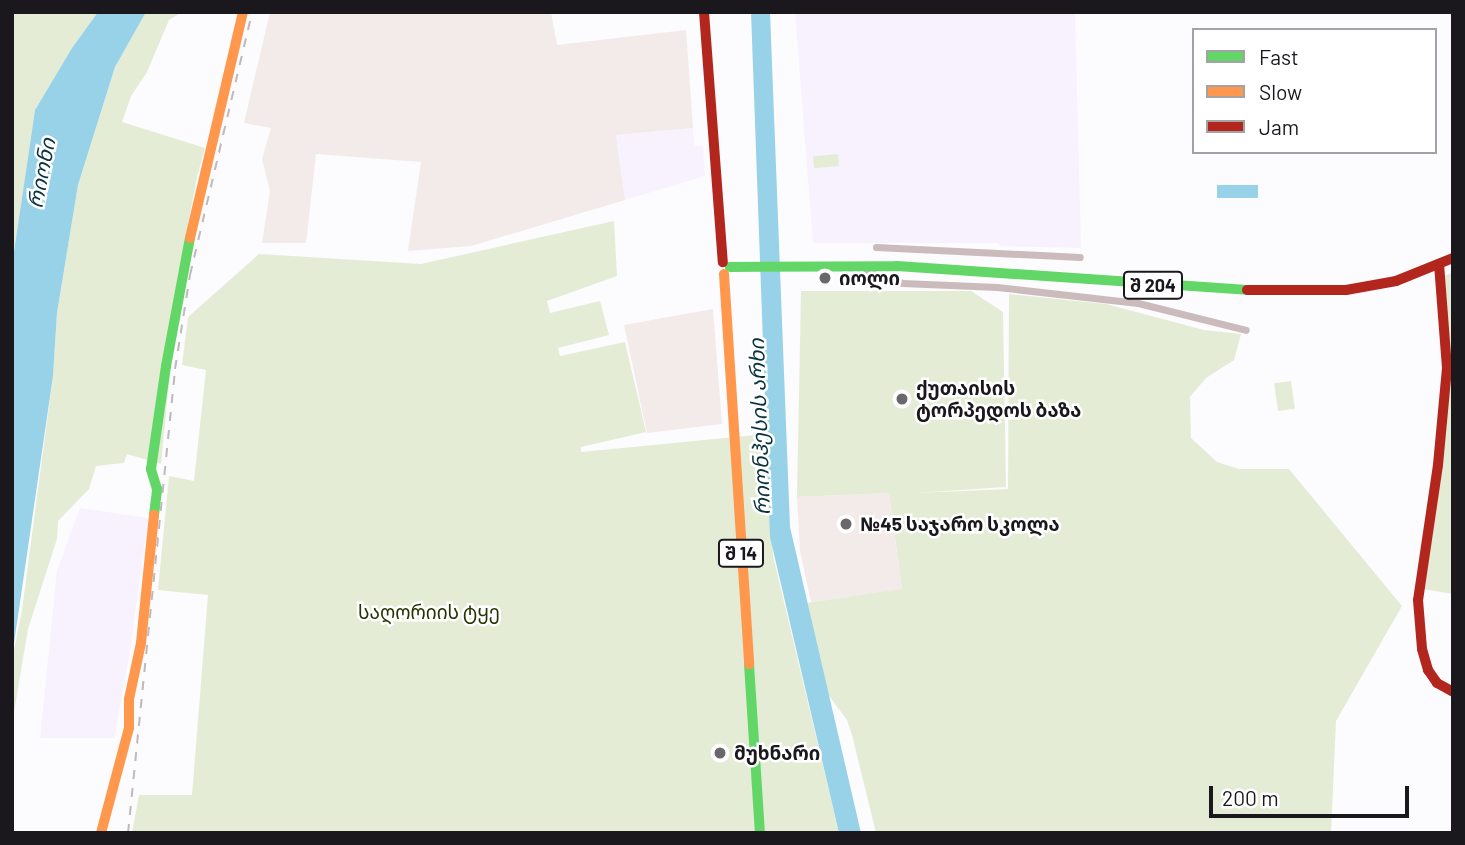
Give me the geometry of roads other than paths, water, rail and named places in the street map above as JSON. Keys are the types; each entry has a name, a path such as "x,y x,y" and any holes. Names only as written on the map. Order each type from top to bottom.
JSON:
{"main road":[{"path":"101,833 129,728 129,699 141,643 157,489 151,469 166,366 192,230 243,12"},
{"path":"704,12 726,268"},
{"name":"შ 204","path":"726,268 863,265 1296,292 1346,290 1379,285 1453,258"},
{"path":"1439,264 1447,368 1438,465 1418,600 1422,649 1428,670 1437,683 1453,692"},
{"name":"შ 14","path":"726,268 760,833"}],"street":[{"path":"876,247 1080,257"},
{"path":"863,265 870,273 902,283 997,287 1138,303 1246,330"}],"water":[{"name":"რიონი","path":"98,12 146,12 115,67 78,185 57,313 53,376 12,657 12,265 35,110 72,48"},
{"path":"751,12 770,12 790,527 861,833 839,833 770,537"},
{"path":"1217,185 1258,185 1258,198 1217,198"}],"railway":[{"path":"128,833 175,369 190,275 252,12"}],"place":[{"name":"იოლი","path":"825,278"},
{"name":"ქუთაისის ტორპედოს ბაზა","path":"902,399"},
{"name":"№45 საჯარო სკოლა","path":"846,524"},
{"name":"მუხნარი","path":"720,753"}],"water label":[{"name":"რიონჰესის არხი","path":"759,427"}],"park label":[{"name":"საღორიის ტყე","path":"429,612"}]}
